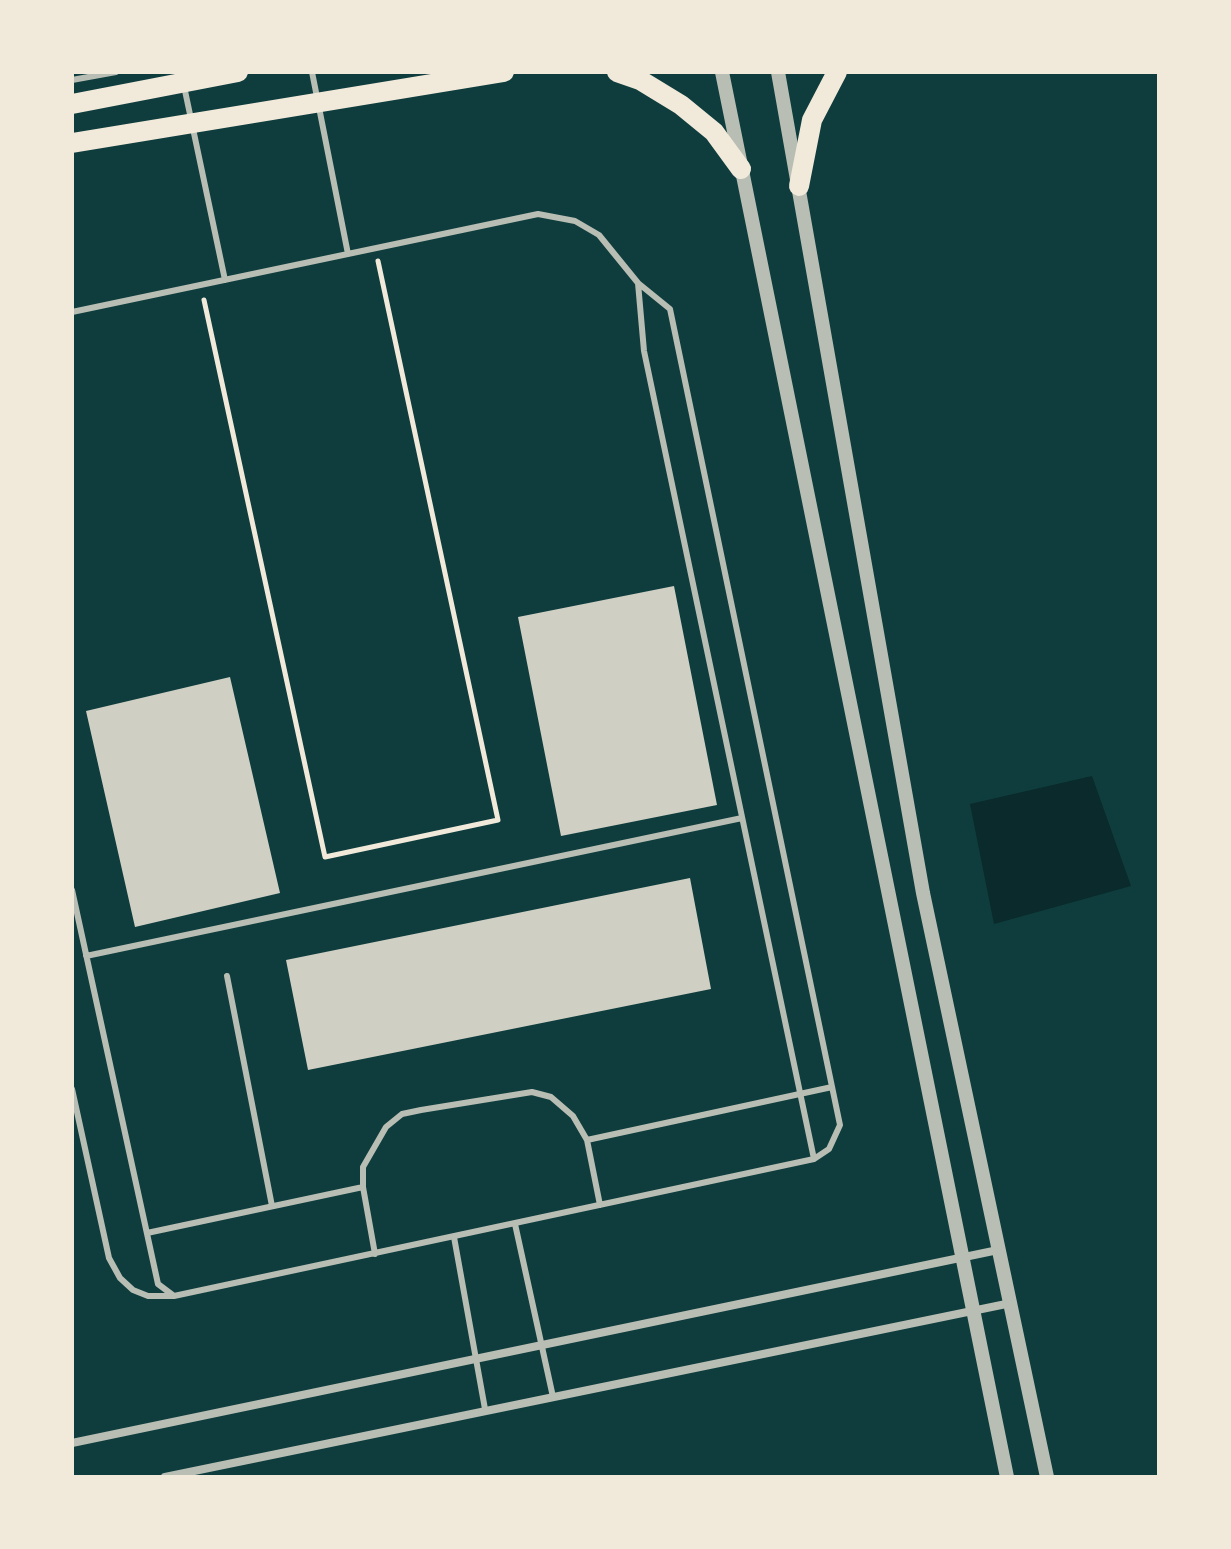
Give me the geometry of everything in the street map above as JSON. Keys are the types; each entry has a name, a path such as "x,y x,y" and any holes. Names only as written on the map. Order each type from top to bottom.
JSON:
{"main road":[{"path":"72,104 238,72"},
{"path":"72,143 504,72"},
{"path":"617,72 640,80 681,105 714,132 741,169"},
{"path":"799,186 812,120 837,72"}],"street":[{"path":"722,72 1007,1477"},
{"path":"778,72 923,893 1047,1477"},
{"path":"72,1443 998,1250"},
{"path":"165,1477 1012,1303"}],"lane":[{"path":"72,80 116,72"},
{"path":"312,72 348,254"},
{"path":"183,82 225,280"},
{"path":"72,312 538,214 575,221 599,235 638,283 670,309 840,1125 829,1149 814,1159 174,1296 148,1296 133,1290 120,1278 109,1258 72,1089"},
{"path":"638,283 644,351 814,1159"},
{"path":"86,956 742,818"},
{"path":"72,890 158,1284 174,1296"},
{"path":"227,976 272,1206"},
{"path":"587,1140 832,1087"},
{"path":"375,1254 363,1187 363,1167 386,1127 402,1114 532,1092 551,1097 573,1116 587,1140 600,1205"},
{"path":"147,1233 363,1187"},
{"path":"515,1224 553,1397"},
{"path":"454,1237 485,1409"}],"path":[{"path":"201,285 325,857 498,820 376,248"}],"water":[{"path":"1092,776 1131,886 994,924 970,804"}],"building":[{"path":"674,586 717,805 561,836 518,617"},
{"path":"230,677 280,893 135,927 86,711"},
{"path":"690,878 711,989 308,1070 286,960"}]}
